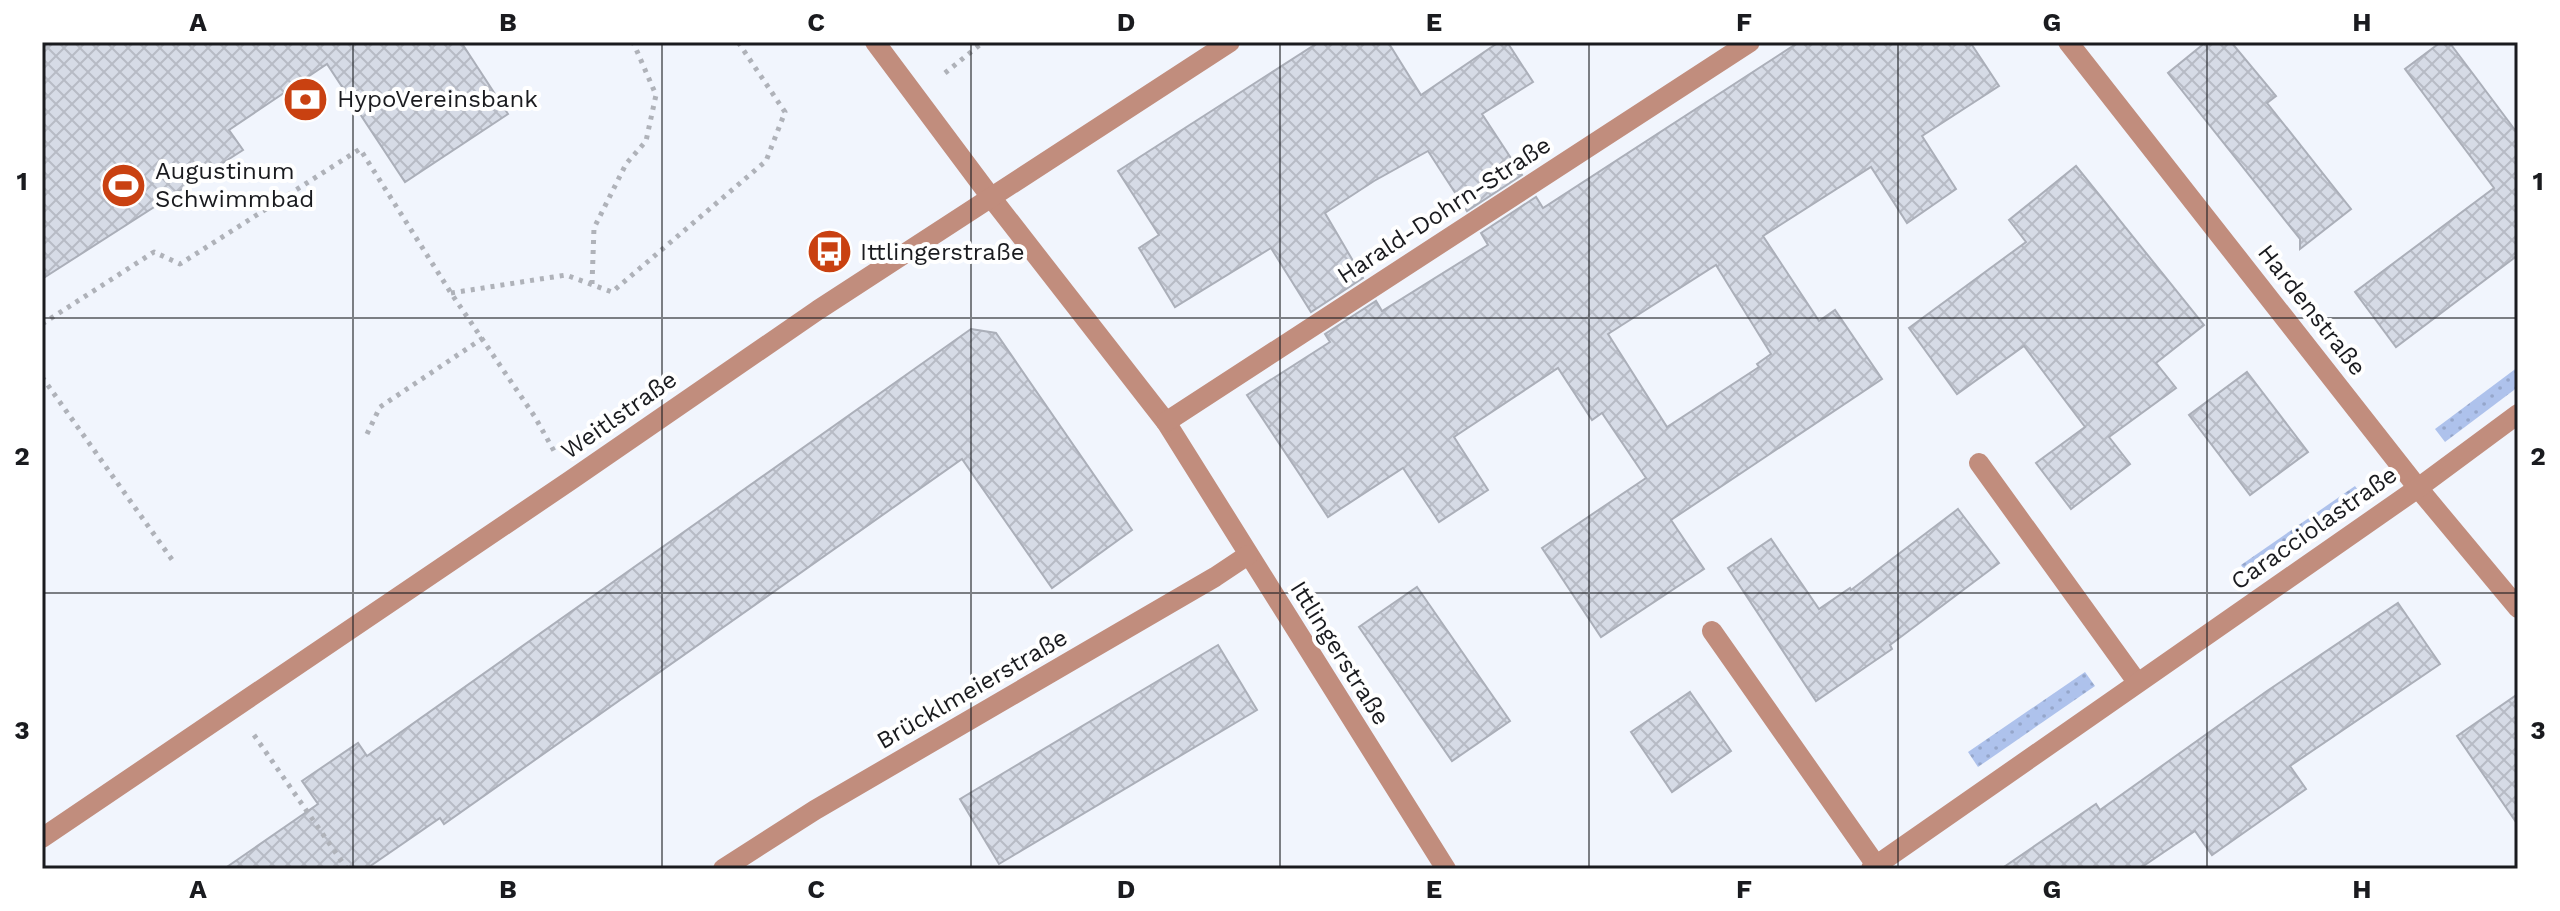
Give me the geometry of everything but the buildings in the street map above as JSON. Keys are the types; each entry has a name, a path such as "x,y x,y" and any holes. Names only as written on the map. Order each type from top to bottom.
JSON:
{"street":[{"name":"Ittlingerstraße","path":"875,42 1166,422 1446,869"},
{"name":"Weitlstraße","path":"42,838 805,319 1230,42"},
{"name":"Harald-Dohrn-Straße","path":"1166,422 1750,42"},
{"name":"Hardenstraße","path":"2068,42 2418,488 2518,608"},
{"name":"Caracciolastraße","path":"1712,631 1874,867 2418,488 2518,414"},
{"path":"1979,463 2137,682"},
{"name":"Brücklmeierstraße","path":"723,869 815,810 1248,555"}],"path":[{"path":"592,284 594,228 626,164 646,141 656,95 633,42"},
{"path":"451,293 566,275 612,292 766,161 785,112 738,42"},
{"path":"945,73 982,43"},
{"path":"42,324 154,252 180,264 360,149 451,293 535,417 571,480"},
{"path":"367,434 380,407 483,338"},
{"path":"42,377 173,561"},
{"path":"235,708 347,869"}],"shaded area":[{"path":"2518,367 2518,387 2445,442 2435,429"},
{"path":"2355,486 2365,500 2251,579 2241,565"},
{"path":"2085,672 2095,686 1978,767 1968,752"}],"place":[{"name":"HypoVereinsbank","path":"306,99"},
{"name":"Augustinum Schwimmbad","path":"124,185"},
{"name":"Ittlingerstraße","path":"829,252"}]}
